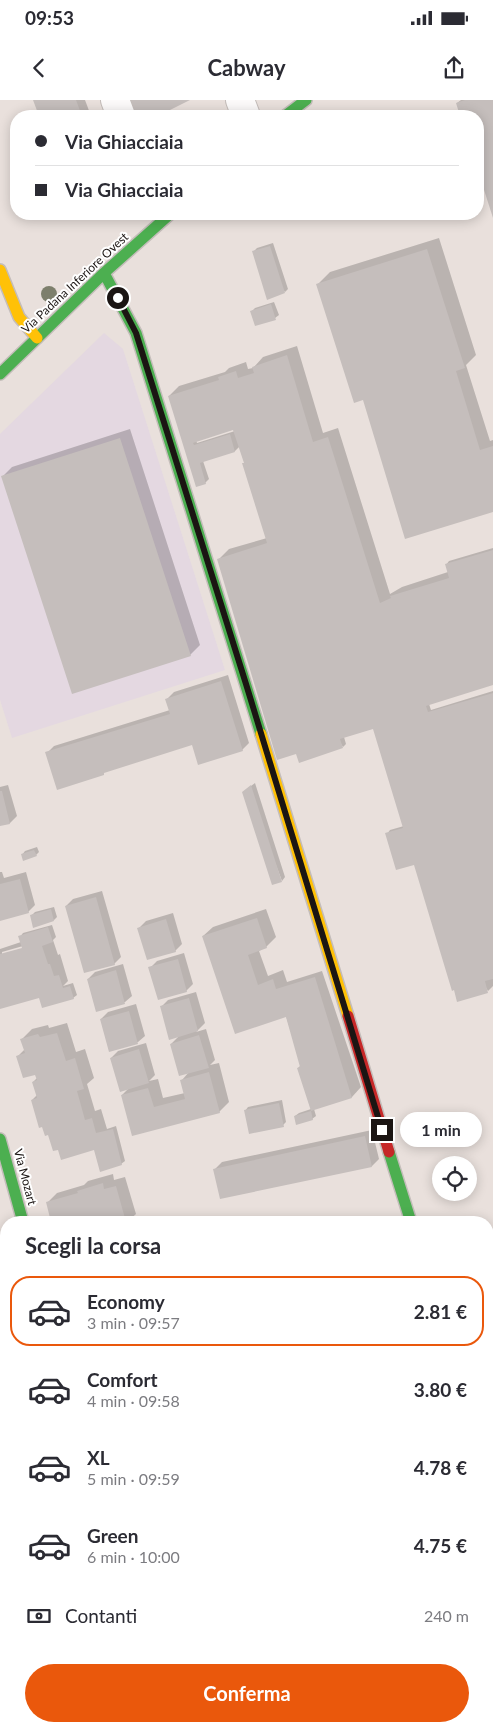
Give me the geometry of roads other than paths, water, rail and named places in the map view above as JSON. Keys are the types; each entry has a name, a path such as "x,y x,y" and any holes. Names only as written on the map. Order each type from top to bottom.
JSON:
{"street":[{"name":"Via Padana Inferiore Ovest","path":"0,374 104,273 162,220"},
{"path":"0,270 19,317 37,338"},
{"path":"104,273 136,333 409,1216"},
{"name":"Via Mozart","path":"0,1139 21,1216"}]}
